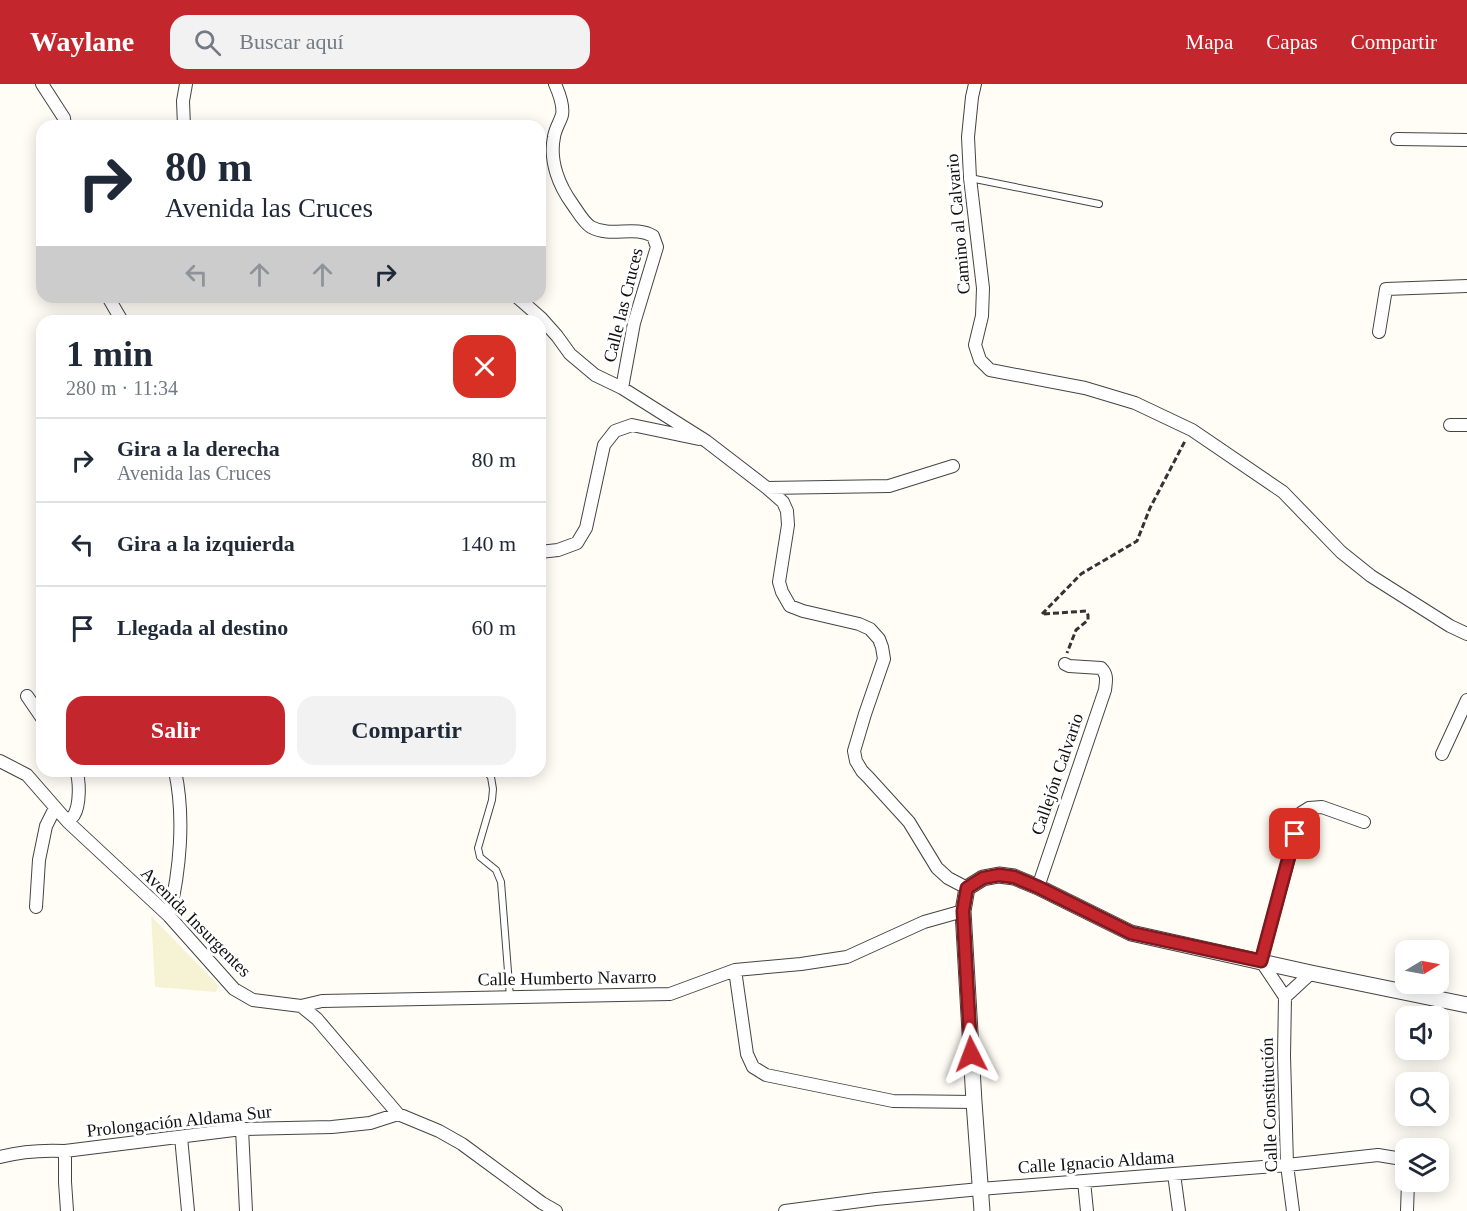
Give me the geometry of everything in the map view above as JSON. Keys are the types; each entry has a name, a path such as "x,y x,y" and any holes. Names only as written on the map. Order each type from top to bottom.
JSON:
{"street":[{"path":"42,84 64,120"},
{"path":"184,120 183,101 186,84"},
{"name":"Calle las Cruces","path":"555,84 561,97 562,113 554,136 552,152 554,169 567,196 589,226 605,232 646,232 653,236 657,247 634,323 622,388"},
{"name":"Camino al Calvario","path":"975,84 968,137 970,178 983,288 982,316 975,345 980,360 990,370 1085,388 1135,403 1192,430"},
{"path":"1396,140 1467,140"},
{"path":"1379,332 1386,289 1467,286"},
{"path":"523,303 536,315"},
{"path":"546,324 570,354 595,375 622,388 706,441 783,502 787,511 788,525 779,582 790,606 802,611 859,624 870,629 879,639 882,647 884,659 854,751 856,761 862,771 909,822 937,867 948,878 967,888"},
{"path":"1450,424 1467,425"},
{"path":"546,551 558,550 577,543 586,528 604,445 615,431 632,425 706,441"},
{"path":"1192,430 1283,492 1341,552 1371,576 1450,626 1467,634"},
{"path":"767,488 889,486 953,466"},
{"name":"Callejón Calvario","path":"1038,887 1107,680 1101,668 1065,664"},
{"path":"27,696 36,709"},
{"path":"1442,754 1467,700"},
{"name":"Avenida Insurgentes","path":"0,760 27,775 68,822 169,916 234,988 253,1000 301,1006"},
{"path":"68,822 74,815 78,802 78,777"},
{"path":"169,916 177,878 179,849 176,777"},
{"path":"1311,973 1285,997 1261,961 1301,813 1309,808 1322,807 1364,822"},
{"path":"36,907 39,860 46,826 55,808"},
{"path":"982,1211 963,911 967,888 983,878 999,875 1014,877 1131,933 1467,1005"},
{"name":"Calle Humberto Navarro","path":"301,1006 322,1001 670,994 735,970 848,957 924,922 963,911"},
{"path":"735,970 747,1054 753,1067 766,1075 893,1101 974,1102"},
{"name":"Calle Constitución","path":"1285,997 1287,1166 1293,1211"},
{"path":"301,1006 317,1019 398,1114 439,1131 462,1144 542,1207 556,1211"},
{"name":"Prolongación Aldama Sur","path":"0,1157 14,1153 65,1151 242,1129 332,1127 370,1123 398,1114"},
{"path":"242,1129 246,1211"},
{"path":"181,1137 188,1211"},
{"path":"65,1151 67,1211"},
{"name":"Calle Ignacio Aldama","path":"785,1211 980,1188 1287,1166 1378,1155 1395,1158"},
{"path":"1174,1174 1179,1211"},
{"path":"1084,1181 1087,1211"},
{"path":"1407,1211 1408,1192"}],"lane":[{"path":"970,178 1099,204"},
{"path":"491,777 494,789 492,800 478,848 480,857 496,870 501,882 510,997"}],"path":[{"path":"1065,664 1076,630 1088,620 1088,615 1086,611 1042,614 1081,574 1137,541 1150,508 1192,430"}],"shaded area":[{"path":"151,916 219,986 216,992 155,987"}],"route":[{"path":"971,1054 963,911 967,888 983,878 999,875 1014,877 1131,933 1261,961 1295,834"}]}
